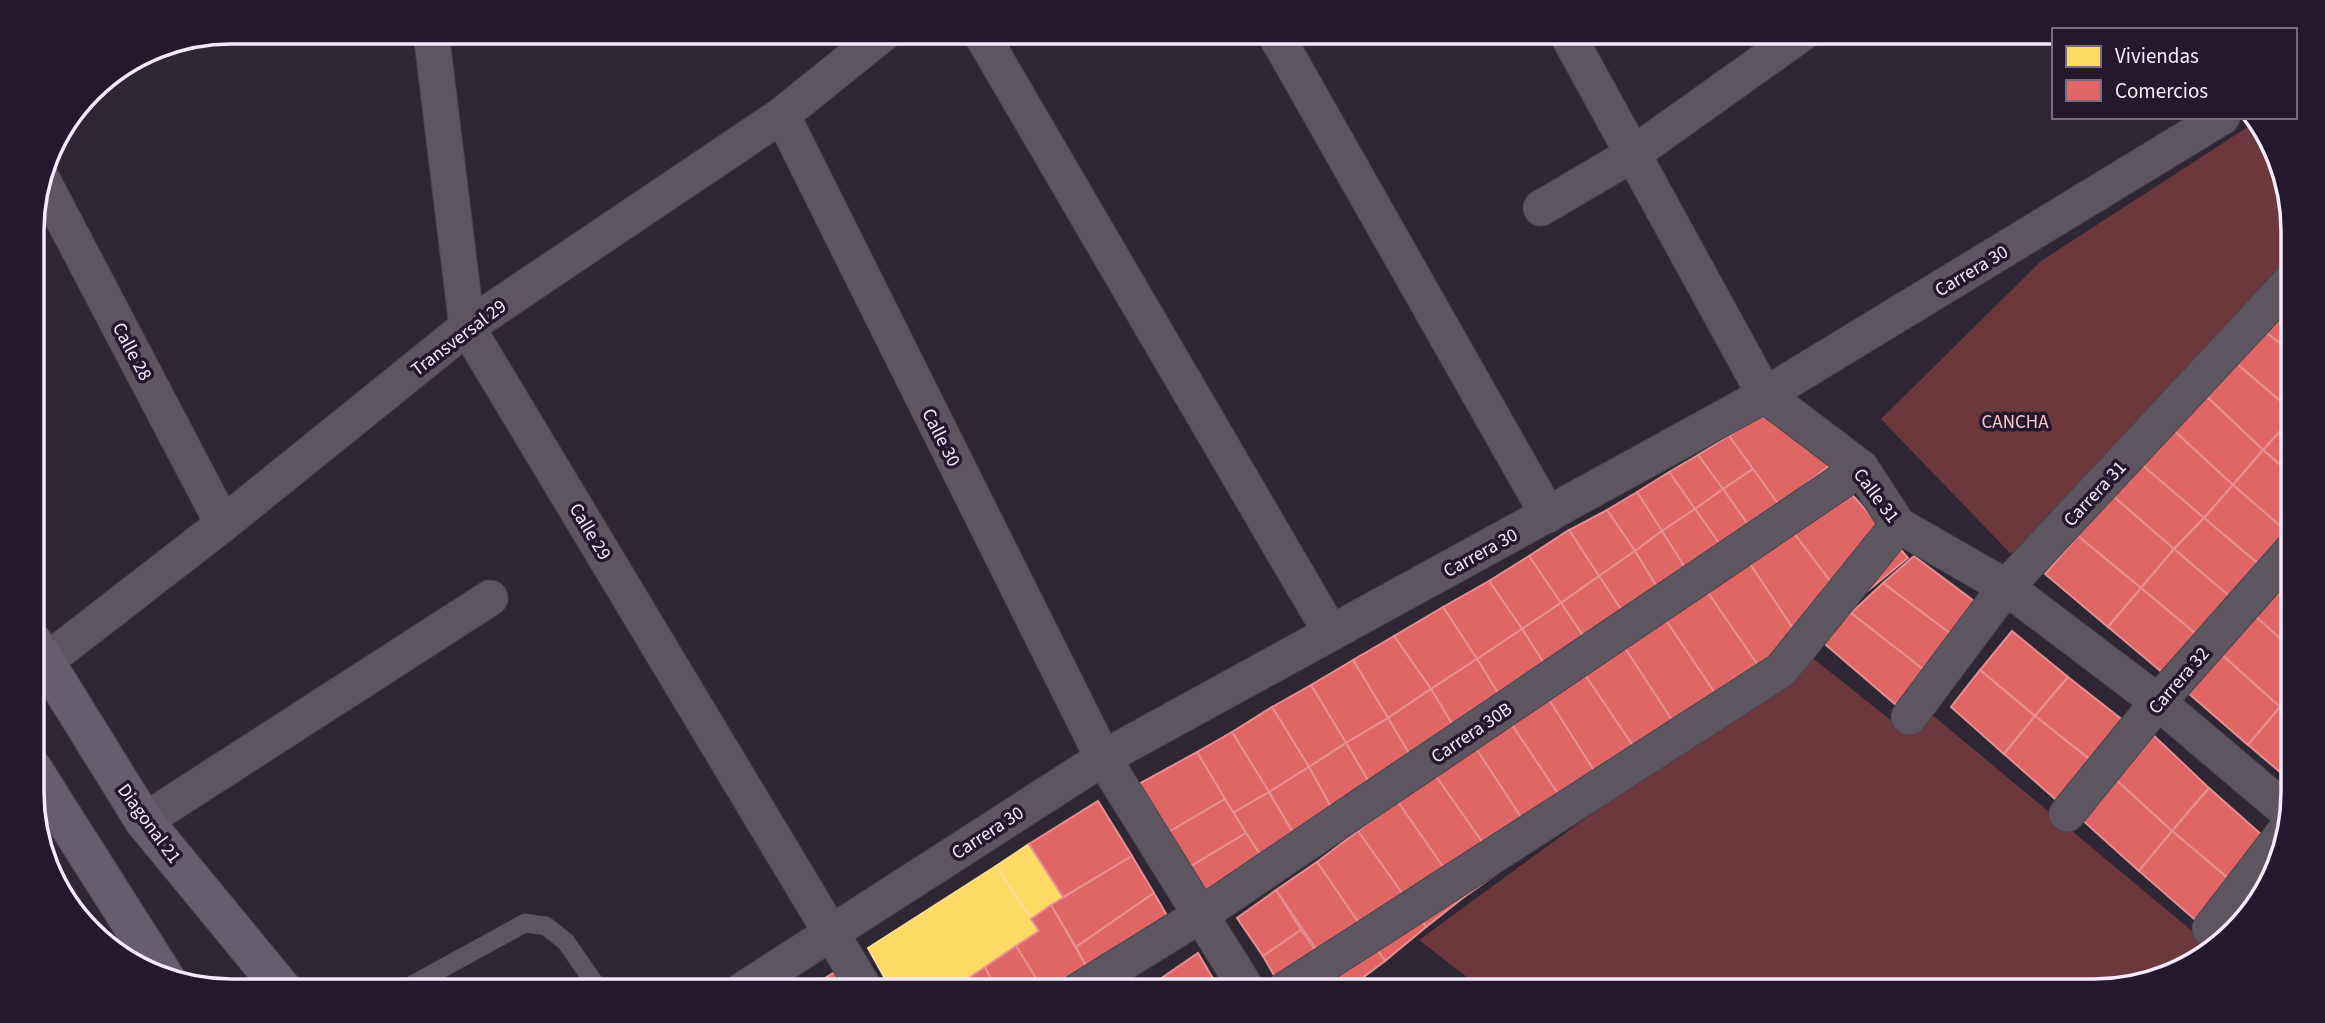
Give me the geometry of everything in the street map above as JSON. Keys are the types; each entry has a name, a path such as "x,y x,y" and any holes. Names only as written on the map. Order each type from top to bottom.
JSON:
{"highway":[{"name":"Diagonal 21","path":"44,660 144,821 273,979"},
{"path":"44,786 156,964"}],"street":[{"name":"Calle 29","path":"432,44 467,327 859,979"},
{"path":"987,44 1331,633"},
{"path":"1281,44 1548,515"},
{"name":"Calle 31","path":"1573,44 1765,395 1861,468 1898,525 2006,587 2158,702 2280,806"},
{"path":"1541,208 1633,154 1787,44"},
{"name":"Transversal 29","path":"44,649 223,524 467,327 782,115 848,46"},
{"name":"Calle 30","path":"782,115 1103,758 1241,979"},
{"name":"Carrera 30","path":"760,979 1103,758 1765,395 2219,119"},
{"name":"Calle 28","path":"49,189 223,524"},
{"name":"Carrera 31","path":"1909,717 2006,587 2281,291"},
{"name":"Carrera 30B","path":"1097,979 1202,914 1861,468"},
{"path":"1302,979 1781,670 1898,525"},
{"name":"Carrera 32","path":"2067,814 2158,702 2281,564"},
{"path":"144,821 490,598"},
{"path":"2210,929 2273,847"}],"lane":[{"path":"424,979 525,923 547,926 566,942 592,979"}],"green space":[{"name":"CANCHA","path":"2249,126 2256,137 2275,182 2280,206 2281,268 2179,383 2021,552 2010,553 1881,419 2041,261"},
{"path":"1809,655 1903,730 1924,708 2206,942 2177,960 2154,969 2131,976 2106,979 1469,979 1419,940"}],"building: Viviendas":[{"path":"1029,844 1063,897 1031,919 996,866"},
{"path":"996,866 1039,931 968,979 885,979 868,948"}],"building: Comercios":[{"path":"2281,304 2281,344 2258,326"},
{"path":"2258,326 2281,344 2281,402 2230,358"},
{"path":"2230,358 2281,402 2281,430 2263,450 2202,392"},
{"path":"2202,392 2263,450 2233,485 2171,428"},
{"path":"1778,405 1829,466 1779,505 1729,436"},
{"path":"2171,428 2233,485 2204,518 2141,464"},
{"path":"2281,430 2281,466 2263,450"},
{"path":"1729,436 1753,469 1723,489 1698,455"},
{"path":"2263,450 2281,466 2281,527 2233,485"},
{"path":"1698,455 1723,489 1695,509 1669,472"},
{"path":"2141,464 2204,518 2174,549 2113,496"},
{"path":"1753,469 1779,505 1751,529 1723,489"},
{"path":"1669,472 1695,509 1662,531 1637,492"},
{"path":"1842,483 1908,558 1849,606 1787,524"},
{"path":"2233,485 2281,527 2281,554 2268,572 2204,518"},
{"path":"1723,489 1751,529 1724,550 1695,509"},
{"path":"1637,492 1662,531 1635,551 1607,510"},
{"path":"2113,496 2174,549 2141,588 2078,536"},
{"path":"1695,509 1724,550 1689,574 1662,531"},
{"path":"1607,510 1635,551 1599,576 1569,530"},
{"path":"2204,518 2268,572 2241,606 2174,549"},
{"path":"1787,524 1849,606 1802,642 1744,555"},
{"path":"1569,530 1599,576 1561,603 1529,556"},
{"path":"1662,531 1689,574 1662,595 1635,551"},
{"path":"2078,536 2141,588 2108,627 2045,574"},
{"path":"2174,549 2241,606 2208,644 2141,588"},
{"path":"1635,551 1662,595 1628,620 1599,576"},
{"path":"1744,555 1802,642 1762,671 1702,584"},
{"path":"1529,556 1561,603 1522,629 1489,581"},
{"path":"1914,556 1990,613 1963,643 1883,583"},
{"path":"1599,576 1628,620 1590,646 1561,603"},
{"path":"1489,581 1522,629 1477,659 1443,607"},
{"path":"1883,583 1963,643 1933,677 1851,613"},
{"path":"2281,583 2281,639 2254,615"},
{"path":"1702,584 1762,671 1721,702 1661,613"},
{"path":"2141,588 2208,644 2176,684 2108,627"},
{"path":"1561,603 1590,646 1551,674 1522,629"},
{"path":"1443,607 1477,659 1431,689 1394,636"},
{"path":"1661,613 1721,702 1681,734 1621,642"},
{"path":"1851,613 1933,677 1903,711 1819,639"},
{"path":"2254,615 2281,639 2281,706 2280,707 2221,654"},
{"path":"1522,629 1551,674 1506,706 1477,659"},
{"path":"2012,631 2068,677 2035,716 1980,670"},
{"path":"1394,636 1431,689 1388,718 1353,660"},
{"path":"1621,642 1681,734 1644,762 1581,669"},
{"path":"2221,654 2280,707 2248,745 2188,693"},
{"path":"1477,659 1506,706 1461,739 1431,689"},
{"path":"1353,660 1388,718 1346,743 1311,685"},
{"path":"1581,669 1644,762 1607,791 1546,695"},
{"path":"1980,670 2035,716 2004,754 1951,707"},
{"path":"2068,677 2129,725 2097,765 2035,716"},
{"path":"1311,685 1346,743 1309,767 1272,707"},
{"path":"1431,689 1461,739 1419,770 1388,718"},
{"path":"1546,695 1607,791 1573,816 1510,722"},
{"path":"1272,707 1309,767 1269,792 1232,732"},
{"path":"2280,707 2281,773 2248,745"},
{"path":"2035,716 2097,765 2063,806 2004,754"},
{"path":"1388,718 1419,770 1379,799 1346,743"},
{"path":"1510,722 1573,816 1538,843 1475,747"},
{"path":"1232,732 1269,792 1233,813 1197,752"},
{"path":"2151,733 2209,788 2172,831 2114,778"},
{"path":"1346,743 1379,799 1341,825 1309,767"},
{"path":"1475,747 1538,843 1502,870 1435,775"},
{"path":"1197,752 1225,799 1167,833 1139,784"},
{"path":"1309,767 1341,825 1302,848 1269,792"},
{"path":"1435,775 1502,870 1464,897 1398,802"},
{"path":"2114,778 2172,831 2139,871 2080,818"},
{"path":"2209,788 2271,843 2235,884 2172,831"},
{"path":"1269,792 1302,848 1269,868 1233,813"},
{"path":"1225,799 1246,833 1188,868 1167,833"},
{"path":"1098,801 1132,856 1063,897 1029,844"},
{"path":"1398,802 1464,897 1426,927 1358,831"},
{"path":"1358,831 1426,927 1385,961 1317,862"},
{"path":"2172,831 2235,884 2200,924 2139,871"},
{"path":"1246,833 1269,868 1213,905 1188,868"},
{"path":"1132,856 1154,893 1076,947 1051,905"},
{"path":"1317,862 1385,961 1361,979 1337,979 1276,890"},
{"path":"1276,890 1301,930 1263,956 1237,918"},
{"path":"1154,893 1176,931 1106,979 1094,979 1076,947"},
{"path":"1051,905 1094,979 1037,979 1016,946 1039,931 1031,919"},
{"path":"1301,930 1326,965 1303,979 1276,979 1263,956"},
{"path":"1016,946 1037,979 991,979 985,967"},
{"path":"1198,953 1213,979 1160,979"},
{"path":"985,967 991,979 968,979"},
{"path":"835,972 839,979 824,979"}]}
